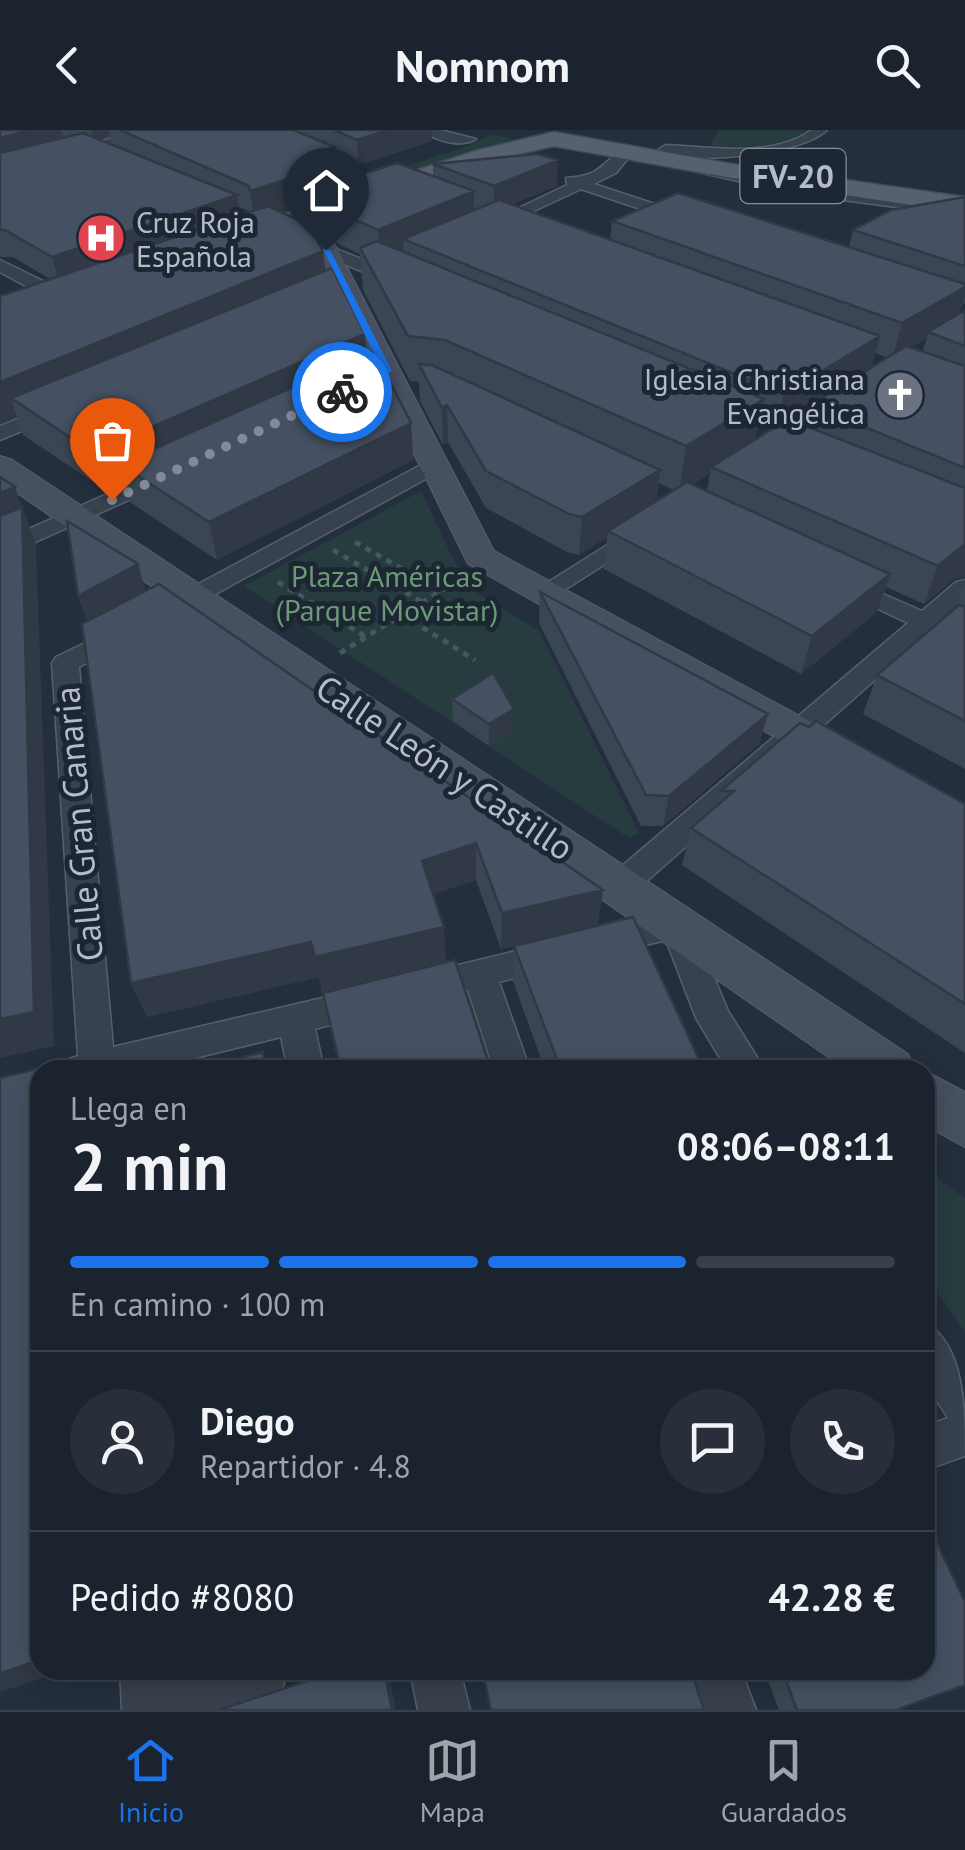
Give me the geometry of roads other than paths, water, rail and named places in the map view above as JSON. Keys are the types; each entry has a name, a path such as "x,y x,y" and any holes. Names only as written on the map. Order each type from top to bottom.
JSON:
{"main road":[{"path":"506,130 554,139"},
{"path":"475,134 203,240 273,226 554,139 602,130"},
{"name":"FV-20","path":"554,139 627,141 663,153 965,206"},
{"path":"0,298 46,293"}],"street":[{"path":"0,174 157,130"},
{"path":"251,130 345,166 358,177"},
{"path":"427,130 449,138 475,134"},
{"path":"663,153 780,147 809,141 820,130"},
{"path":"62,136 107,156"},
{"path":"464,237 611,170 627,141"},
{"path":"553,175 710,227"},
{"path":"412,186 479,176"},
{"path":"273,226 326,250 388,268 413,286 337,290"},
{"path":"326,250 337,290 394,382 434,465 472,567 546,591 882,778"},
{"path":"0,265 46,293"},
{"path":"337,290 388,268"},
{"path":"0,434 73,403"},
{"path":"195,596 434,465"},
{"name":"Calle León y Castillo","path":"0,466 874,1060"},
{"path":"0,551 180,468"},
{"path":"546,591 663,517"},
{"path":"820,572 965,640"},
{"path":"620,886 965,587"},
{"name":"Calle Gran Canaria","path":"91,1060 65,664 195,596"},
{"path":"128,1060 676,924 714,1018 741,1060"},
{"path":"479,974 509,1060"},
{"path":"294,1019 304,1060"},
{"path":"935,1102 965,1122"},
{"path":"935,1359 965,1405"},
{"path":"935,1444 965,1434"},
{"path":"145,1680 148,1710 235,1680"},
{"path":"438,1680 444,1710"},
{"path":"720,1680 730,1710"}],"place":[{"name":"Cruz Roja Española","path":"101,238"},
{"name":"Iglesia Christiana Evangélica","path":"900,395"}],"park label":[{"name":"Plaza Américas (Parque Movistar)","path":"387,592"}]}
